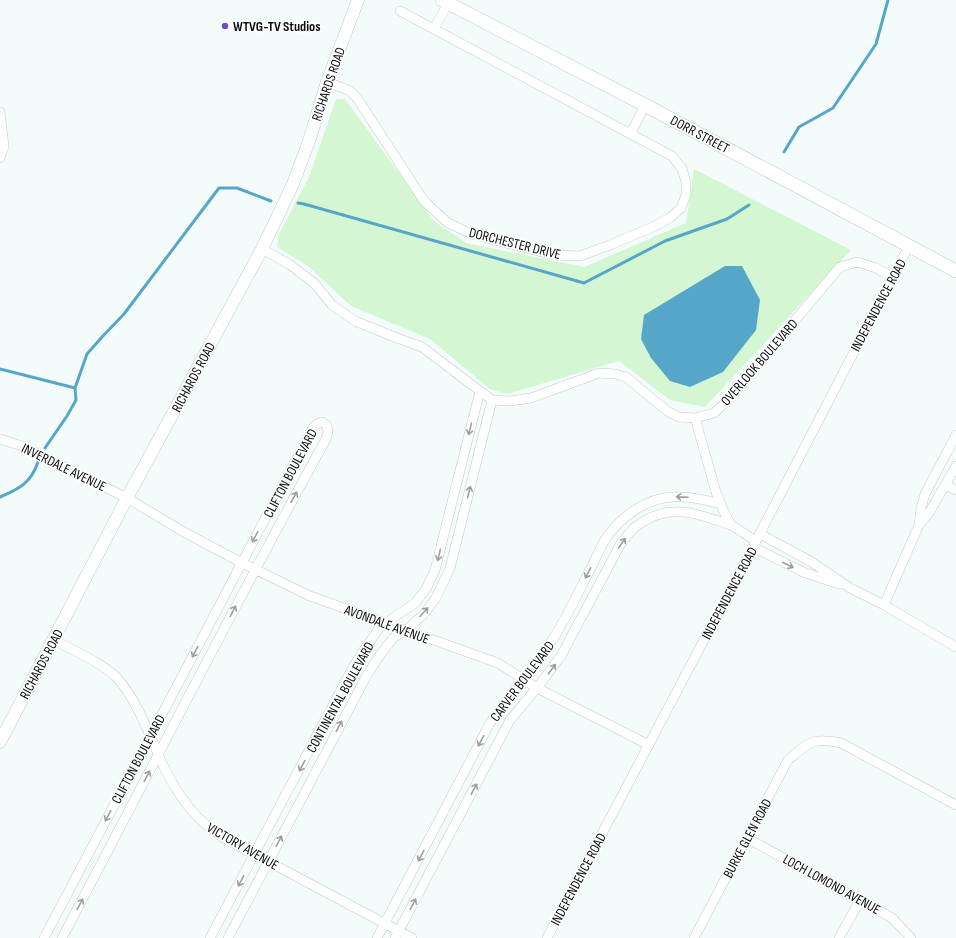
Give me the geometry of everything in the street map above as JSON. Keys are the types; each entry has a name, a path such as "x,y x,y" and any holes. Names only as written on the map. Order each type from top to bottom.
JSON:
{"main road":[{"name":"DORR STREET","path":"445,1 645,105 956,271"}],"street":[{"name":"RICHARDS ROAD","path":"0,742 127,498 262,249 293,184 309,141 327,82 358,0"},
{"path":"434,29 445,1"},
{"name":"DORCHESTER DRIVE","path":"327,82 350,91 357,98 424,201 448,223 472,234 554,255 580,256 655,226 671,217 681,208 686,195 686,182 682,169 672,156 400,11"},
{"path":"630,133 645,105"},
{"path":"0,112 4,146 0,158"},
{"name":"INDEPENDENCE ROAD","path":"547,938 650,745 909,246"},
{"path":"262,249 290,264 315,284 332,305 355,321 422,347 492,400"},
{"name":"OVERLOOK BOULEVARD","path":"492,400 510,401 531,398 598,373 616,374 626,377 667,410 679,417 695,418 714,413 726,401 840,267 857,262 876,268 892,277"},
{"name":"CONTINENTAL BOULEVARD","path":"210,938 352,669 380,627 415,603 426,589 435,570 480,391"},
{"name":"CONTINENTAL BOULEVARD","path":"228,938 366,675 393,638 406,630 422,615 436,598 450,568 492,400"},
{"path":"695,418 721,504 731,525"},
{"name":"CLIFTON BOULEVARD","path":"44,938 313,428 322,422 327,425 328,432 326,439 254,569 62,938"},
{"path":"919,525 921,508 928,489 956,435"},
{"name":"INVERDALE AVENUE","path":"0,439 22,446 127,498"},
{"path":"884,605 919,525 929,513 956,466"},
{"path":"938,470 956,490"},
{"path":"928,489 940,495"},
{"name":"CARVER BOULEVARD","path":"378,938 489,725 498,710 533,668 554,639 608,536 626,516 640,506 670,497 686,496 721,504"},
{"name":"AVONDALE AVENUE","path":"127,498 182,531 242,563 310,596 441,644 498,663 538,688 650,745"},
{"name":"CARVER BOULEVARD","path":"396,934 510,720 538,688 561,656 620,545 633,529 650,517 672,511 696,514 731,525 757,540"},
{"path":"757,540 803,572 850,588"},
{"path":"757,540 810,561 850,588 884,605 956,647"},
{"name":"VICTORY AVENUE","path":"54,640 100,666 116,677 128,693 159,754 164,768 186,803 202,822 222,837 385,924 396,934 412,938"},
{"name":"BURKE GLEN ROAD","path":"694,938 788,760 806,744 818,740 829,740 841,743 956,805"},
{"name":"LOCH LOMOND AVENUE","path":"747,838 892,918 911,938"},
{"path":"840,938 860,900"}],"green space":[{"path":"336,99 345,99 434,221 466,243 584,267 686,223 694,169 851,250 705,407 670,400 619,361 507,394 490,389 430,339 351,306 308,266 277,247 279,234 309,177"}],"water":[{"path":"725,266 742,266 760,300 756,330 723,372 690,387 670,381 651,358 641,339 644,315"}],"waterway":[{"path":"784,152 799,127 833,108 876,44 888,0"},
{"path":"0,369 75,388 87,354 124,314 219,188 237,188 271,201"},
{"path":"298,203 584,283 665,241 727,219 749,205"},
{"path":"45,448 76,400 75,388"},
{"path":"0,497 24,484 32,475 38,462"}],"place":[{"name":"WTVG-TV Studios","path":"225,26"}]}
